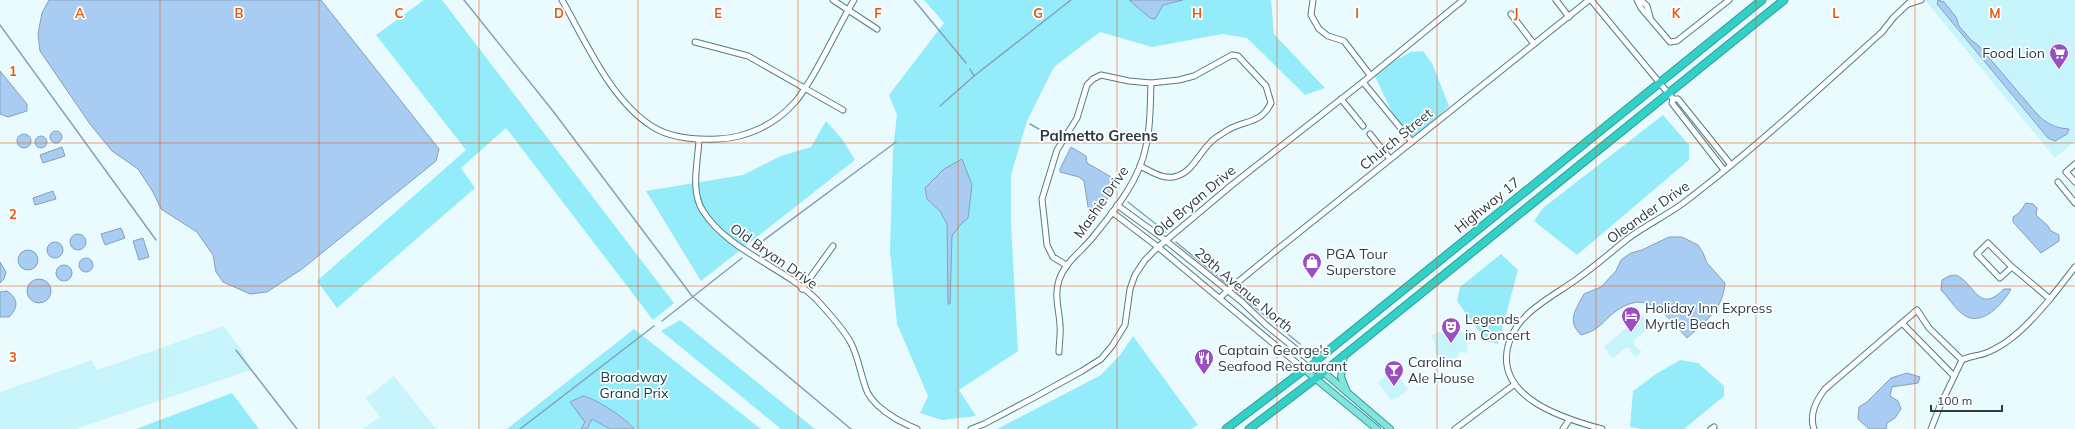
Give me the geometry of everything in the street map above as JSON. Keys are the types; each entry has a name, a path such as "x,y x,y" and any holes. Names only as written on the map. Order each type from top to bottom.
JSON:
{"highway":[{"name":"Highway 17","path":"1226,429 1305,370 1762,0"},
{"name":"Highway 17","path":"1249,429 1315,379 1671,96 1784,0"}],"main road":[{"path":"1344,355 1341,372 1342,382 1350,396"},
{"name":"29th Avenue North","path":"1313,363 1390,429"},
{"name":"29th Avenue North","path":"1305,370 1377,429"}],"street":[{"path":"562,0 612,86 630,108 654,128 684,138 700,140 735,138 775,121 796,102 854,0"},
{"path":"833,0 877,29"},
{"path":"1313,0 1311,15 1319,29 1328,36 1344,41 1370,75"},
{"name":"Old Bryan Drive","path":"971,429 1082,372 1101,359 1112,346 1125,325 1130,290 1135,275 1145,260 1165,240 1232,184 1363,82 1463,0"},
{"path":"1556,0 1569,17"},
{"path":"1590,0 1659,83 1671,96 1678,100 1730,165"},
{"name":"Church Street","path":"1220,298 1226,291 1590,0"},
{"path":"1637,0 1641,8 1670,42 1677,41 1729,0"},
{"path":"1641,0 1647,6 1651,18"},
{"name":"Oleander Drive","path":"1602,429 1569,420 1534,402 1515,384 1507,364 1508,347 1513,332 1530,311 1576,280 1632,236 1681,204 1724,170 1832,78 1882,32 1894,17 1910,2 1921,0"},
{"path":"1511,14 1534,44"},
{"path":"696,42 748,56 805,87 843,110"},
{"path":"1066,265 1053,257 1047,244 1043,224 1042,199 1057,150 1077,118 1087,85 1093,79 1101,75 1129,81 1151,83 1194,76 1232,55 1238,56 1266,86 1271,103 1266,113 1260,118 1244,122 1226,130 1211,142 1188,171 1176,177 1165,178 1140,166"},
{"path":"1363,82 1412,142"},
{"name":"Mashie Drive","path":"1059,352 1060,324 1056,294 1059,279 1066,265 1087,245 1112,212 1131,184 1140,166 1146,148 1150,124 1151,83"},
{"path":"1671,96 1672,103 1724,170"},
{"path":"1341,99 1363,126"},
{"path":"1370,134 1390,160"},
{"name":"Old Bryan Drive","path":"700,140 696,193 702,210 719,231 802,288 816,300 850,342 860,366 865,388 877,405 909,426 917,429"},
{"path":"2075,164 2066,172 2075,182"},
{"path":"2058,182 2075,203"},
{"name":"29th Avenue North","path":"1117,205 1165,240 1313,363"},
{"name":"29th Avenue North","path":"1112,212 1158,247 1305,370"},
{"path":"2012,267 2000,278 1977,254 1988,243 2012,267 2050,299"},
{"path":"802,288 833,246"},
{"path":"1931,429 1962,360 1986,353 2006,342 2029,324 2075,267"},
{"path":"1814,429 1812,424 1813,409 1817,400 1825,389 1917,310 1929,328 1962,360"},
{"path":"1902,323 1954,376"},
{"path":"1455,429 1515,384"},
{"path":"1563,429 1569,420"}],"shaded area":[{"path":"49,0 321,0 439,149 436,161 302,269 267,292 250,294 223,282 216,272 213,255 197,232 161,209 153,192 138,169 112,151 90,124 40,51 38,34 42,13"},
{"path":"1129,0 1183,0 1163,5 1155,19 1150,18"},
{"path":"1925,0 2075,0 2075,141 2055,158"},
{"path":"1938,0 1944,2 1956,17 1959,26 1971,40 1979,46 2037,114 2052,125 2069,129 2067,134 2055,141 2048,138 1937,4"},
{"path":"0,71 27,104 27,111 8,117 0,114"},
{"path":"58,131 61,132 61,142 54,143 51,142 50,135 51,132"},
{"path":"24,134 29,136 31,141 29,146 24,148 19,146 17,141 19,136"},
{"path":"43,136 46,137 46,147 39,148 36,147 35,140 36,137"},
{"path":"62,147 65,156 43,163 40,155"},
{"path":"1071,147 1086,156 1087,163 1118,181 1103,206 1092,217 1089,213 1084,181 1079,177 1060,172 1060,169"},
{"path":"962,159 972,185 968,218 960,225 952,236 950,304 948,304 947,224 940,211 927,199 925,188 944,169"},
{"path":"53,191 56,199 35,205 33,198"},
{"path":"2026,203 2033,204 2037,208 2036,215 2048,226 2051,231 2059,235 2059,241 2041,253 2013,222 2013,217 2019,213"},
{"path":"121,228 125,238 105,245 101,234"},
{"path":"78,234 85,239 86,242 81,249 78,250 71,245 70,242 75,235"},
{"path":"1669,237 1682,237 1698,245 1707,263 1725,283 1721,300 1707,320 1687,338 1670,319 1653,306 1644,303 1634,303 1623,307 1595,329 1581,335 1576,330 1573,320 1584,294 1601,287 1616,271 1621,260 1631,253 1642,250"},
{"path":"143,238 149,257 139,260 133,241"},
{"path":"52,242 58,242 63,247 61,256 58,258 52,258 47,253 47,247"},
{"path":"24,250 32,250 38,256 38,264 32,270 24,270 18,264 18,256"},
{"path":"83,258 89,258 93,262 93,268 89,272 83,272 79,268 79,262"},
{"path":"0,262 6,272 4,279 0,283"},
{"path":"64,265 71,270 72,273 67,280 64,281 57,276 56,273 61,266"},
{"path":"1956,275 1963,279 1978,295 1983,298 1988,299 2004,289 2011,289 2004,300 1989,314 1983,317 1970,318 1958,310 1941,290 1942,280 1949,276"},
{"path":"39,279 47,283 51,291 47,299 39,303 31,299 27,291 31,283"},
{"path":"7,291 14,297 16,304 12,314 9,317 0,317 0,292"},
{"name":"Holiday Inn Express Myrtle Beach","path":"1643,315 1651,323 1651,326 1633,341 1635,343 1634,345 1642,352 1635,357 1630,350 1631,349 1627,347 1613,358 1610,357 1604,346"},
{"path":"224,326 240,348 251,370 76,429 0,429 0,392 92,360 97,370"},
{"name":"Legends in Concert","path":"1455,328 1467,339 1468,353 1460,352 1457,357 1450,360 1442,359 1436,353 1434,340 1431,336 1439,332 1451,335"},
{"name":"Carolina Ale House","path":"1395,371 1408,390 1396,399 1395,397 1391,400 1378,382 1391,372 1393,373"},
{"path":"1907,373 1920,377 1918,383 1892,387 1890,396 1898,401 1901,409 1895,418 1887,423 1886,429 1869,429 1858,419 1859,407 1867,402 1891,378"},
{"path":"394,376 436,429 363,429 380,417 366,398"},
{"path":"583,396 610,410 625,420 634,429 610,429 592,419 587,429 581,429 585,422 570,402"}],"green space":[{"path":"424,0 442,0 674,303 653,320 506,128 461,168 475,188 337,308 317,281 466,150 376,35"},
{"path":"924,0 1271,0 1274,34 1325,88 1305,95 1247,38 1222,34 1152,47 1100,32 1054,67 1027,121 1011,175 1011,223 1018,351 959,390 976,416 942,420 920,413 928,396 897,324 890,251 893,149 897,115 889,95 944,23"},
{"path":"1423,51 1432,63 1449,106 1412,142 1390,108 1373,72 1411,52"},
{"path":"1663,115 1689,145 1689,160 1577,255 1534,221 1543,208"},
{"path":"826,121 842,139 855,160 701,281 646,191 743,175 781,156 811,147"},
{"path":"1501,254 1518,270 1498,344 1486,341 1457,301 1460,287"},
{"path":"680,320 815,429 781,429 661,331"},
{"name":"Broadway Grand Prix","path":"634,329 761,429 507,429"},
{"path":"1133,336 1198,425 1191,429 997,429 1101,375 1121,354"},
{"path":"1680,360 1698,363 1724,386 1724,396 1684,429 1641,429 1630,427 1633,391 1656,374"},
{"path":"232,393 259,429 136,429"}],"waterway":[{"path":"464,0 553,111 692,296 851,429"},
{"path":"914,0 966,63"},
{"path":"940,106 974,76 1071,0"},
{"path":"0,25 156,240"},
{"path":"970,69 974,76"},
{"path":"1030,124 1058,140"},
{"path":"760,243 896,142"},
{"path":"1128,202 1166,232"},
{"path":"1176,242 1228,285"},
{"path":"662,321 742,258"},
{"path":"1236,292 1268,318"},
{"path":"1273,322 1300,344"},
{"path":"520,429 654,326"},
{"path":"236,350 297,429"}],"place":[{"name":"Food Lion","path":"2059,70"},
{"name":"PGA Tour Superstore","path":"1312,279"},
{"name":"Holiday Inn Express Myrtle Beach","path":"1631,333"},
{"name":"Legends in Concert","path":"1451,344"},
{"name":"Captain George's Seafood Restaurant","path":"1204,375"},
{"name":"Carolina Ale House","path":"1394,387"}],"district":[{"name":"Palmetto Greens","path":"1099,136"}]}
